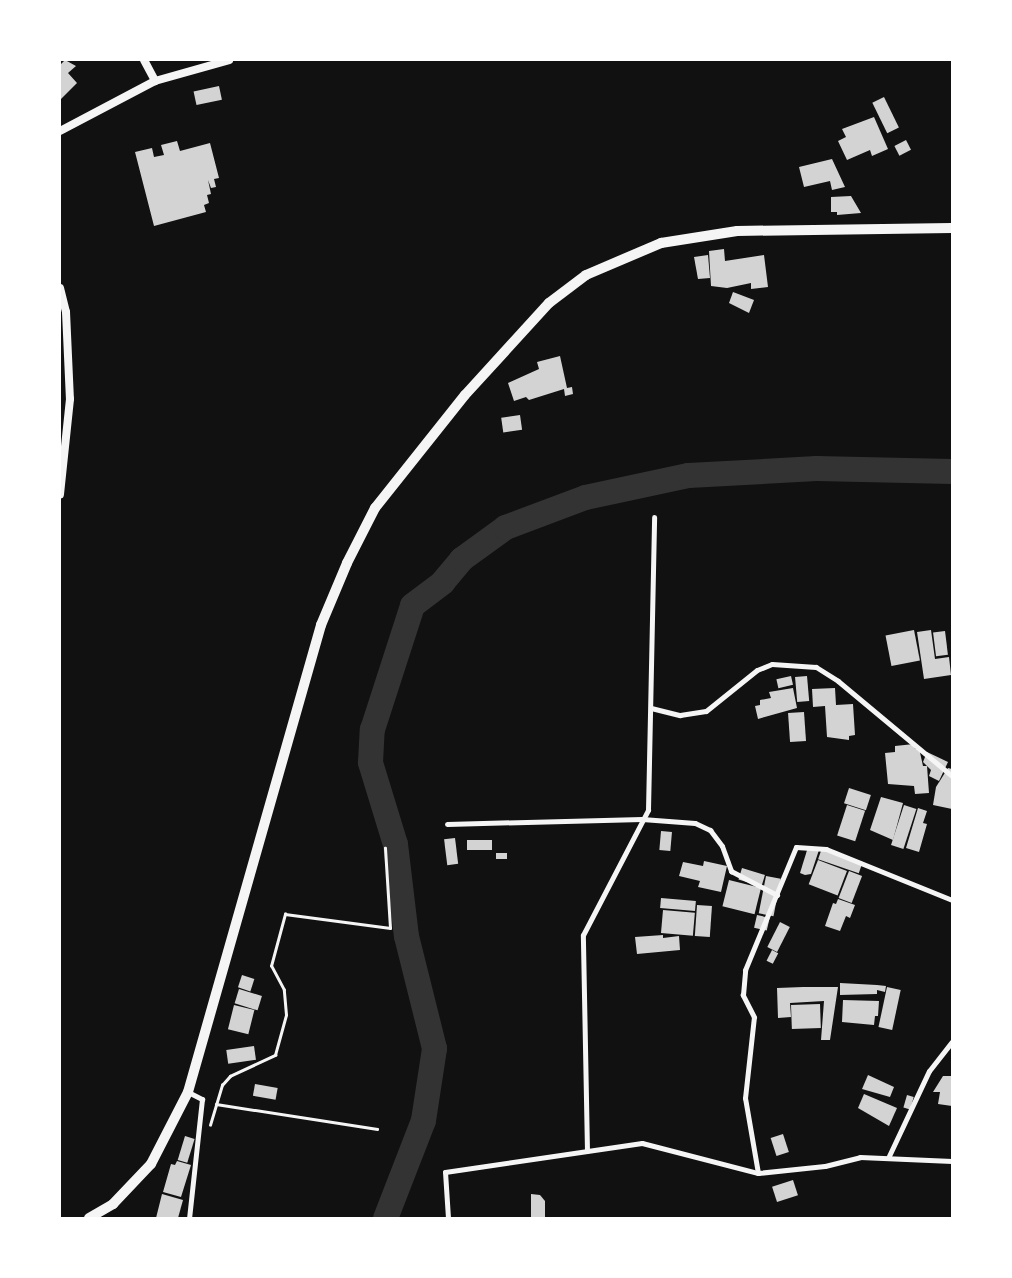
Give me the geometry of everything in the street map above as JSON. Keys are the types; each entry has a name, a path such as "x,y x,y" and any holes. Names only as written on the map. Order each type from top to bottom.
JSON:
{"main road":[{"path":"89,1218 113,1204 151,1164 188,1092 321,625 347,563 376,508 466,395 549,302 586,275 661,243 737,231 952,228"}],"street":[{"path":"144,60 155,81"},
{"path":"60,131 155,81 229,60"},
{"path":"60,288 66,312 70,399 60,494"},
{"path":"587,1151 583,935 648,810 654,517"},
{"path":"650,708 680,715 706,711 757,670 772,664 816,668 838,681 952,776"},
{"path":"447,824 642,819 694,823 710,830 722,846 731,871 776,896"},
{"path":"758,1173 745,1098 754,1017 743,995 745,970 796,847 826,849 952,900"},
{"path":"888,1158 929,1071 952,1042"},
{"path":"188,1092 202,1100 199,1145 189,1218"},
{"path":"448,1218 444,1172 642,1143 758,1173 825,1166 860,1157 952,1161"}],"path":[{"path":"199,1145 207,1133 222,1085 230,1076 275,1055 286,1014 284,990 272,966 285,914 390,928 385,848"},
{"path":"216,1104 377,1128"}],"building":[{"path":"65,60 76,66 68,73 77,83 60,100 60,65"},
{"path":"219,86 222,100 196,105 194,91"},
{"path":"884,97 899,128 887,133 872,103"},
{"path":"874,117 888,149 872,156 870,150 847,160 838,141 846,137 842,129"},
{"path":"906,140 911,150 899,156 894,146"},
{"path":"177,141 180,151 210,143 219,178 214,179 216,187 211,188 208,180 211,194 207,195 209,203 204,205 206,212 154,226 135,152 152,148 154,157 164,155 161,145"},
{"path":"832,159 845,187 832,190 830,181 804,187 799,167"},
{"path":"851,196 861,213 837,215 837,212 831,212 831,197"},
{"path":"724,249 725,261 764,255 768,287 751,289 751,283 727,288 711,286 709,251"},
{"path":"708,255 710,278 698,279 694,257"},
{"path":"733,292 754,300 749,313 729,303"},
{"path":"560,356 567,388 572,387 573,394 565,396 564,389 529,400 526,397 514,401 508,383 539,369 537,362"},
{"path":"520,415 522,430 503,432 501,418"},
{"path":"914,630 920,660 891,666 886,636"},
{"path":"931,630 935,659 949,657 951,675 924,679 917,632"},
{"path":"945,631 948,655 936,656 933,632"},
{"path":"791,676 793,685 778,688 776,679"},
{"path":"807,676 809,701 797,702 795,677"},
{"path":"793,688 797,708 758,719 755,706 760,705 760,700 771,698 769,692"},
{"path":"835,688 836,705 853,704 855,735 849,736 849,740 827,737 825,706 813,707 812,689"},
{"path":"804,712 806,741 790,742 788,713"},
{"path":"914,744 915,749 919,748 923,766 927,766 929,793 915,794 914,786 888,784 885,753 895,752 895,746"},
{"path":"927,752 948,762 939,781 929,776 931,770 923,762"},
{"path":"948,768 952,769 952,809 933,805 936,787"},
{"path":"849,788 871,795 866,810 844,803"},
{"path":"881,797 903,803 893,840 870,830"},
{"path":"847,805 865,811 855,841 837,835"},
{"path":"904,805 916,809 903,849 891,845"},
{"path":"918,808 927,811 923,823 927,824 919,852 906,848"},
{"path":"661,831 672,832 670,851 659,850"},
{"path":"455,838 458,864 447,865 444,839"},
{"path":"467,840 492,840 492,850 467,850"},
{"path":"808,847 819,850 811,874 805,875 800,873"},
{"path":"822,848 863,862 859,873 818,859"},
{"path":"496,853 507,853 507,859 496,859"},
{"path":"818,860 847,871 838,895 809,884"},
{"path":"704,861 727,866 721,892 698,887 700,881 679,876 683,862 703,866"},
{"path":"742,868 765,875 761,886 738,879"},
{"path":"849,871 862,876 852,903 839,898"},
{"path":"766,876 781,879 773,916 759,913"},
{"path":"729,880 761,888 754,914 722,906"},
{"path":"661,898 696,901 695,911 660,908"},
{"path":"838,899 855,905 850,918 846,916 840,931 825,926 833,903 836,904"},
{"path":"697,905 712,906 710,937 695,936"},
{"path":"663,910 695,913 693,936 661,933"},
{"path":"757,915 770,918 767,931 754,928"},
{"path":"780,922 790,927 777,952 767,947"},
{"path":"663,935 663,938 679,936 680,950 637,954 635,937"},
{"path":"772,950 778,953 773,964 767,961"},
{"path":"242,975 254,979 250,991 238,987"},
{"path":"840,983 886,986 885,992 877,990 877,994 840,995"},
{"path":"838,987 830,1040 821,1040 824,1001 790,1003 791,1017 778,1018 777,988"},
{"path":"887,987 901,990 892,1030 878,1027"},
{"path":"239,989 262,996 258,1010 235,1003"},
{"path":"843,1000 879,1001 878,1016 875,1016 874,1025 842,1022"},
{"path":"820,1004 821,1028 792,1029 791,1005"},
{"path":"234,1005 254,1010 248,1034 228,1029"},
{"path":"254,1046 256,1060 228,1064 226,1050"},
{"path":"868,1075 894,1087 890,1097 862,1089"},
{"path":"943,1076 952,1076 952,1106 938,1104 940,1092 933,1092"},
{"path":"255,1084 278,1088 276,1100 253,1096"},
{"path":"864,1094 897,1108 889,1126 858,1108"},
{"path":"907,1095 914,1097 910,1109 903,1107"},
{"path":"783,1134 789,1152 777,1156 771,1138"},
{"path":"185,1136 195,1139 187,1163 178,1160"},
{"path":"177,1161 191,1165 181,1197 163,1192 171,1164 175,1165"},
{"path":"793,1180 798,1195 777,1202 772,1187"},
{"path":"162,1194 183,1200 178,1218 156,1218"},
{"path":"531,1194 540,1195 545,1201 545,1218 531,1218"}],"waterway":[{"path":"385,1218 423,1120 434,1048 406,936 395,844 370,762 372,729 412,605 442,582 461,559 505,527 585,497 688,475 816,468 952,471"}]}
